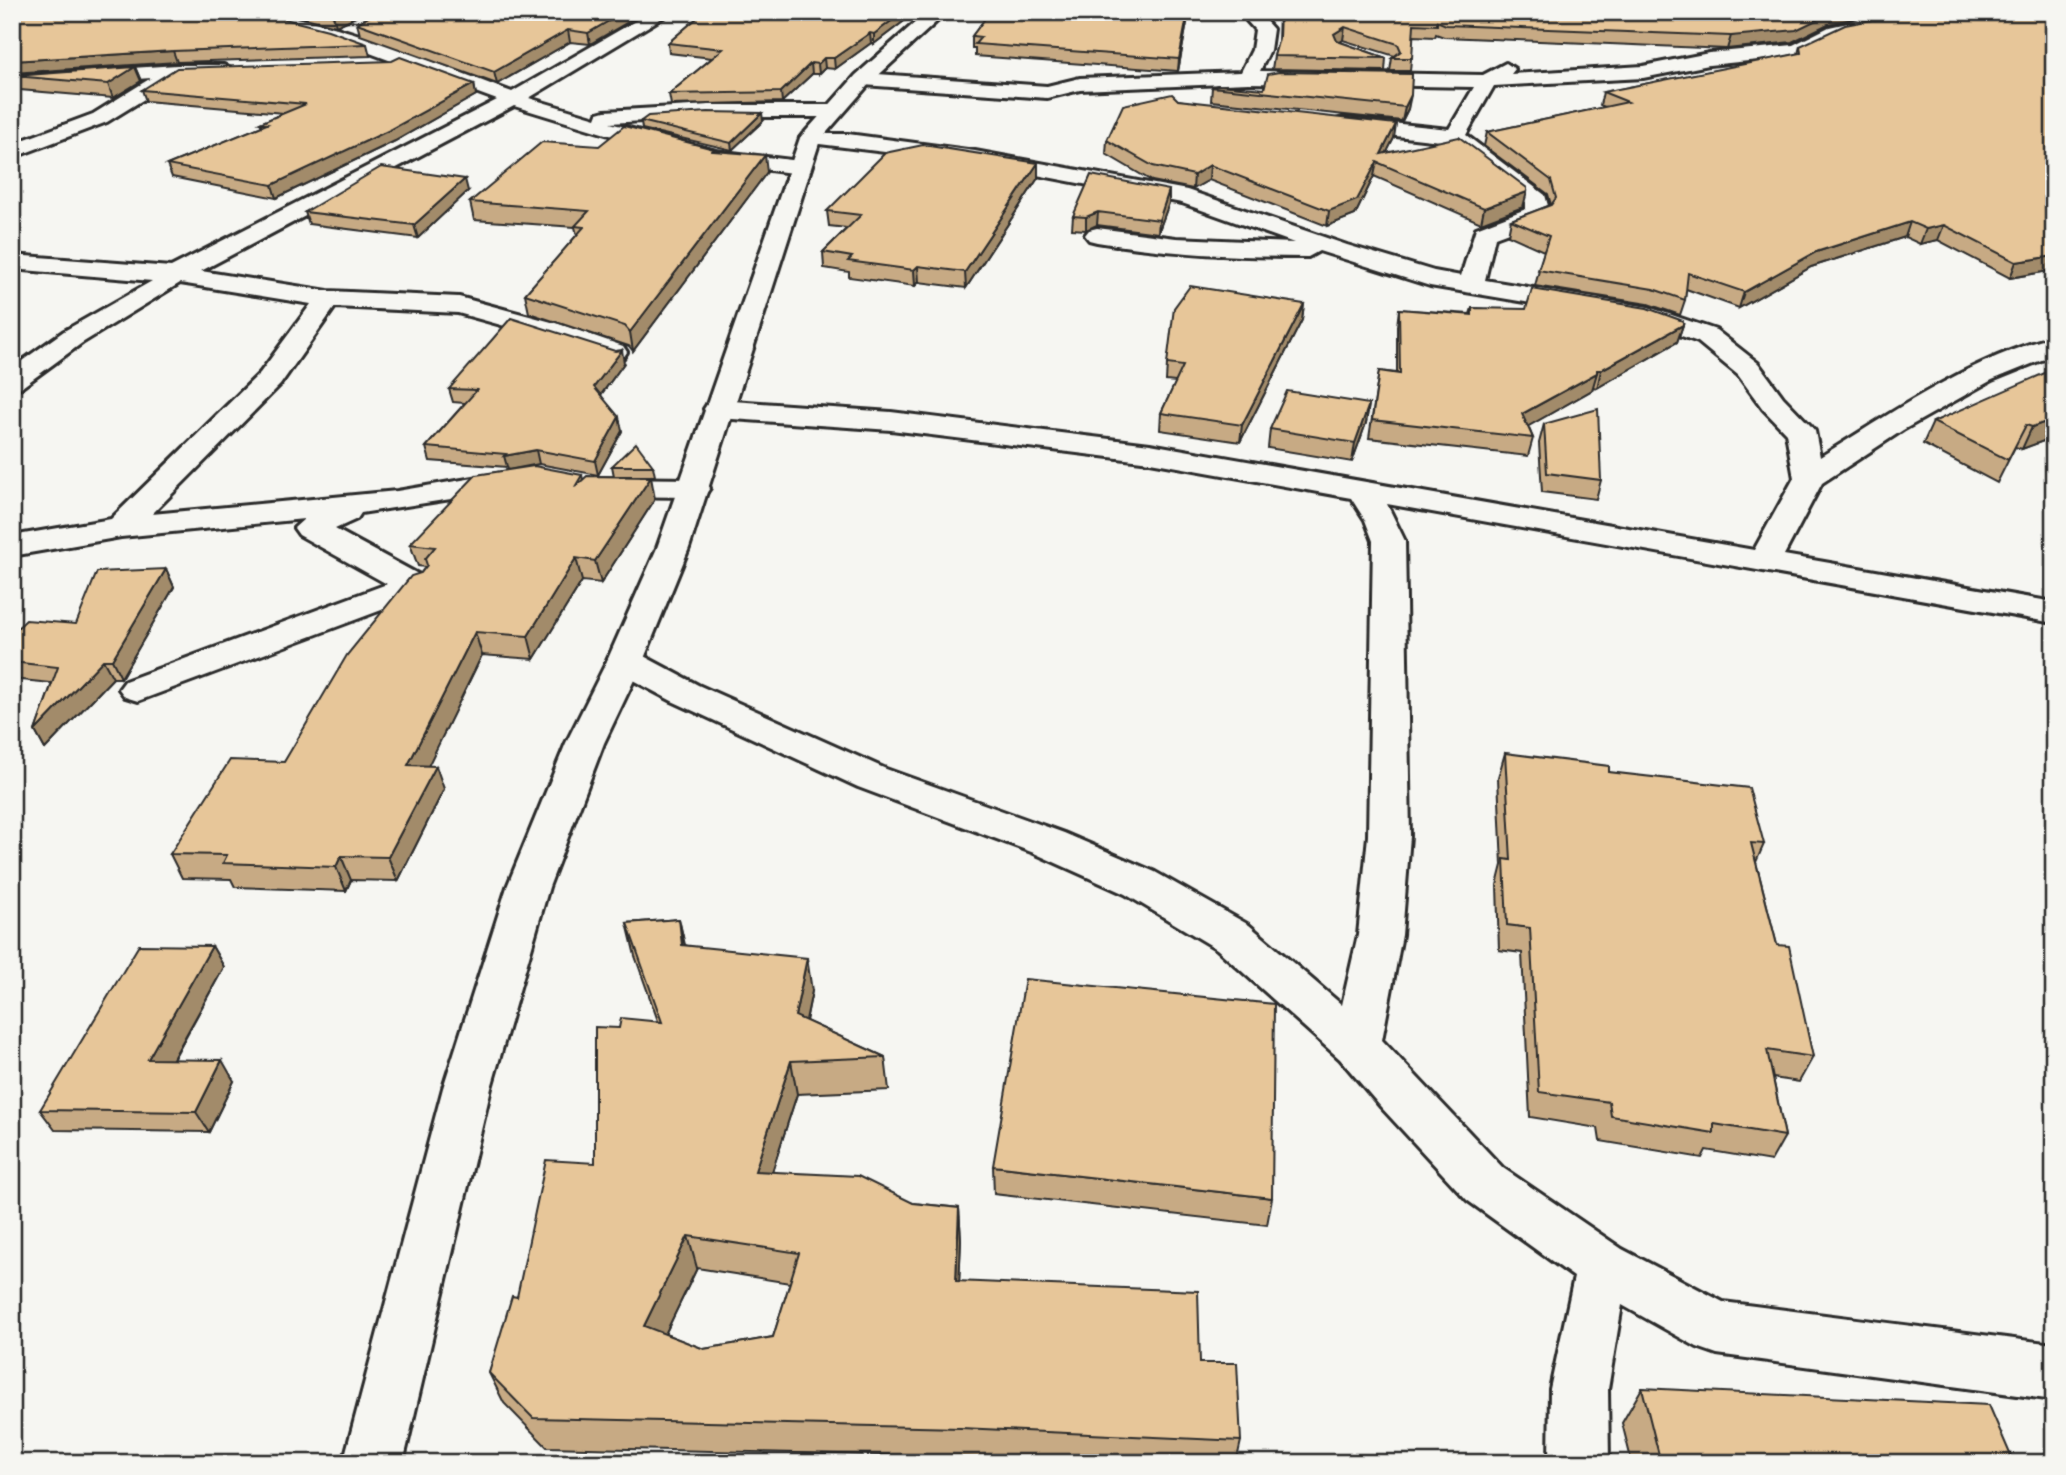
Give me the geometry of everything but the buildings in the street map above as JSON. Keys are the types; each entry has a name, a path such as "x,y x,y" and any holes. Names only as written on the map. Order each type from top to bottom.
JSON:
{"street":[{"path":"249,12 338,35 513,99 715,156 814,139 848,140 975,157 1187,197 1338,250 1430,278 1648,315 1707,336 1748,369 1773,403 1800,431 1809,478"},
{"path":"17,375 74,336 146,297 175,275 513,99 664,12"},
{"path":"373,1463 467,1088 524,901 584,743 625,661 673,548 718,409 814,139 863,79 923,23 939,12"},
{"path":"863,79 1047,92 1080,84 1135,83 1196,99 1238,77 1261,50 1264,29 1256,21 1254,12"},
{"path":"1238,77 1487,81 1643,72 1709,59 1797,50 1835,31 1893,16"},
{"path":"338,35 363,24"},
{"path":"1455,136 1487,81 1523,58"},
{"path":"1377,59 1388,63 1395,81"},
{"path":"359,65 411,62"},
{"path":"12,82 177,71 240,70"},
{"path":"12,152 100,118 177,71"},
{"path":"1330,101 1341,79"},
{"path":"575,118 709,111 814,139"},
{"path":"1319,122 1455,136 1537,200 1538,213 1484,233 1471,285"},
{"path":"1097,235 1150,245 1216,250 1338,250"},
{"path":"12,262 175,275 328,299 459,305 550,330 618,354"},
{"path":"121,527 271,379 328,299"},
{"path":"1765,560 1809,478 1893,424 1982,374 2054,345"},
{"path":"718,409 891,421 1150,453 1363,492 1521,516 2054,612"},
{"path":"12,546 121,527 368,503 539,476"},
{"path":"574,482 598,487 694,488"},
{"path":"1357,1045 1380,935 1390,836 1389,541 1381,520 1363,492"},
{"path":"138,689 415,586 310,528 368,503"},
{"path":"625,661 685,693 872,778 1049,842 1140,883 1233,937 1357,1045 1398,1093 1485,1184 1603,1268 1717,1328 2054,1372"},
{"path":"1579,1463 1576,1442 1584,1354 1603,1268"}]}
